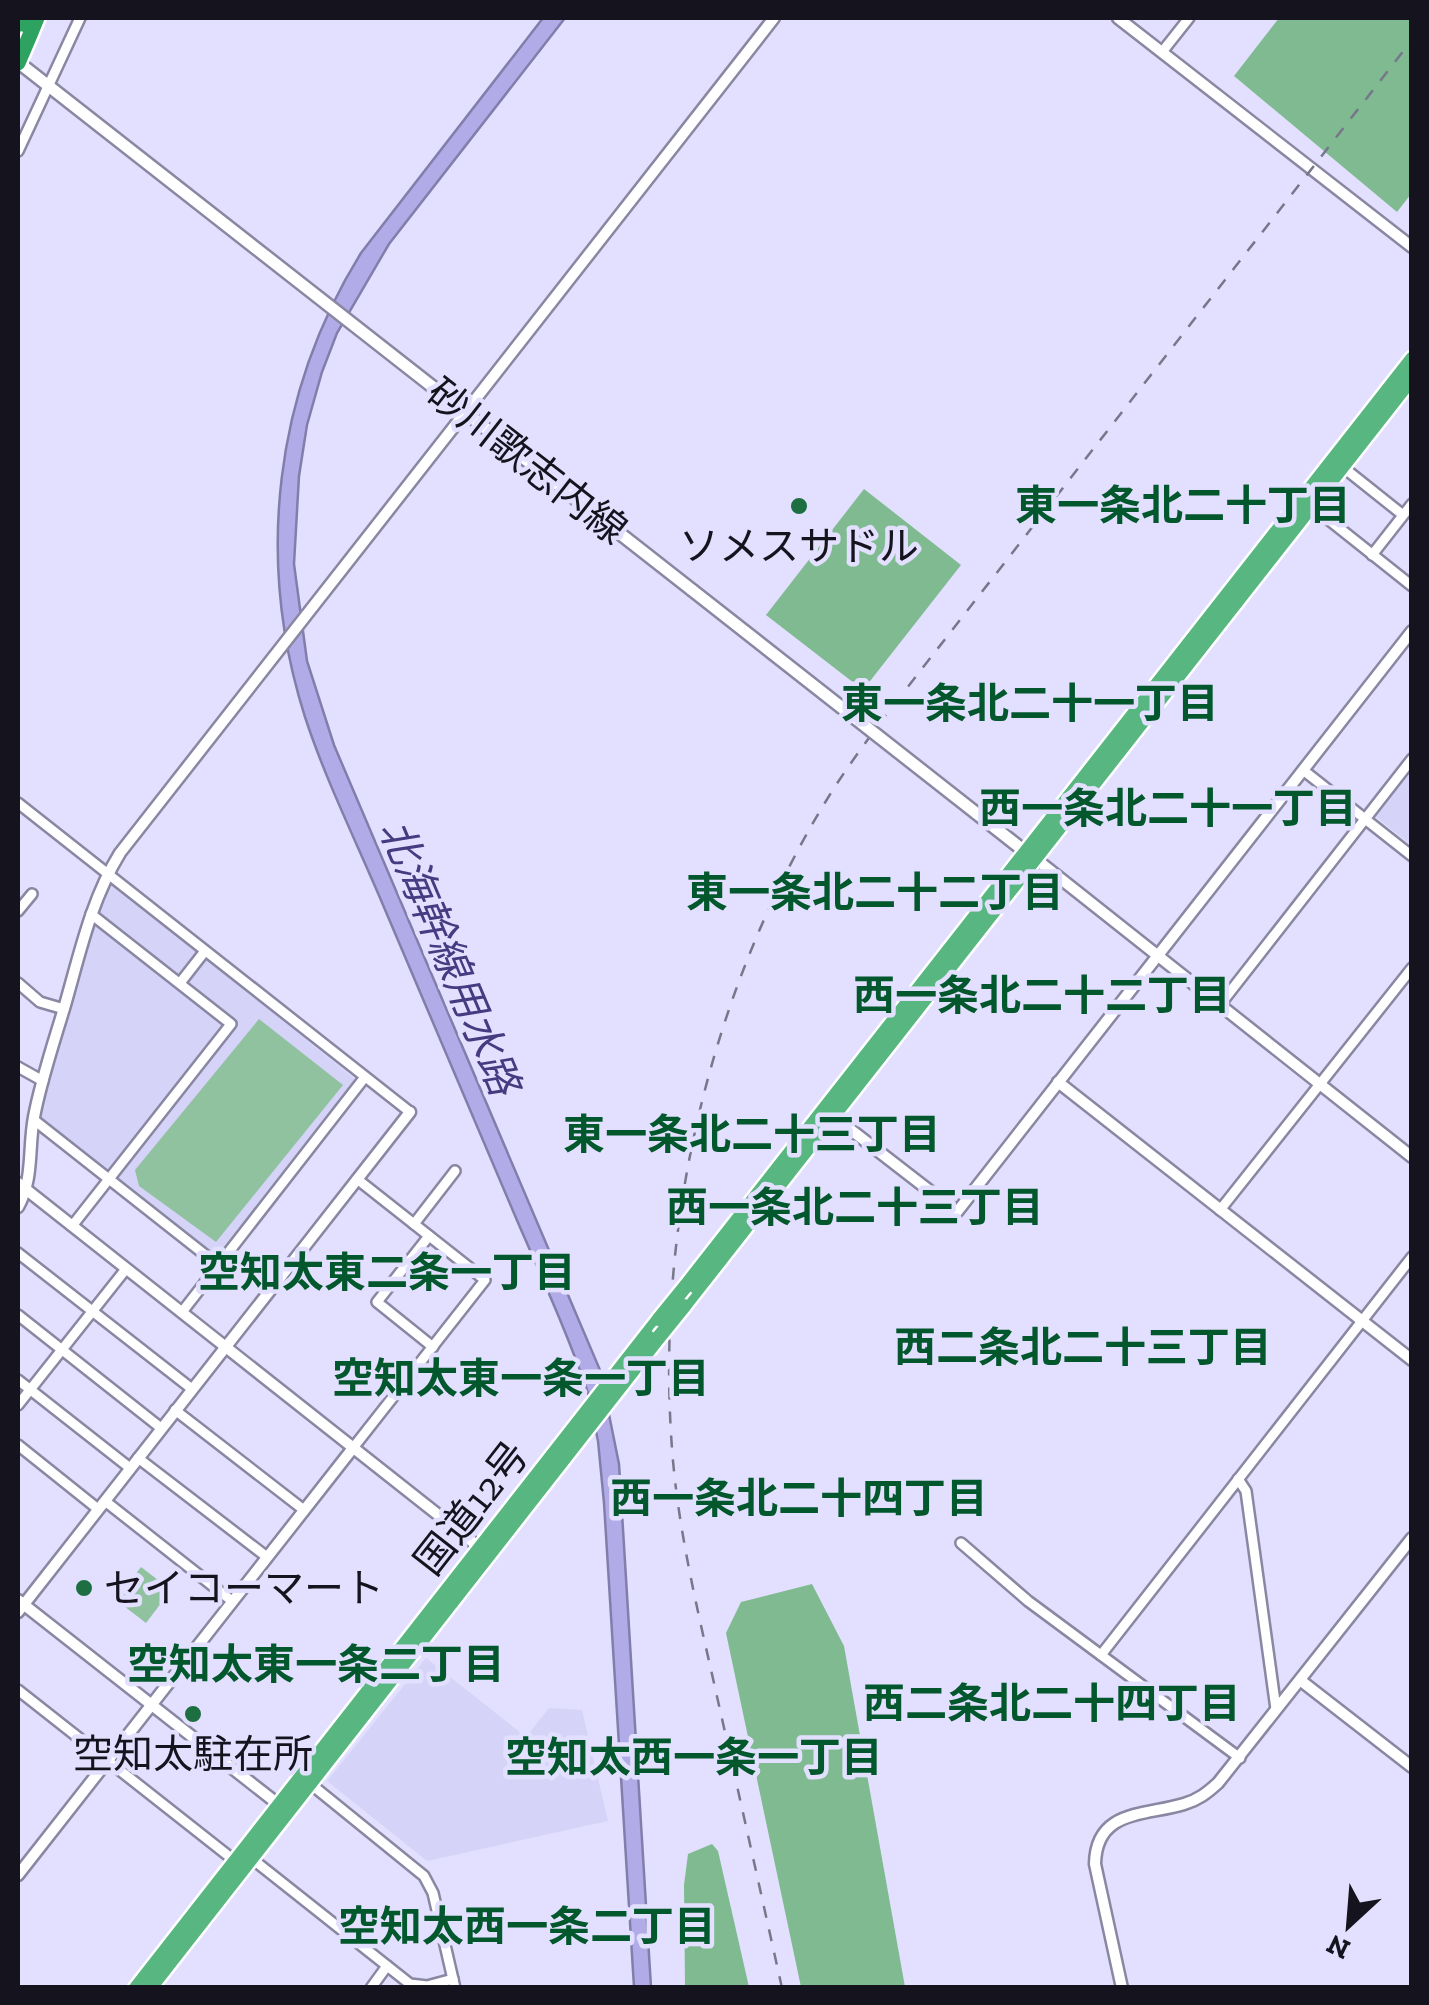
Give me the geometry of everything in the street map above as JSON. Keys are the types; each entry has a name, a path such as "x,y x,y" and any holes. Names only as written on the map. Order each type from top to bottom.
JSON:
{"highway":[{"path":"18,63 22,18"},
{"path":"22,30 38,18"},
{"name":"国道12号","path":"615,1386 659,1319 1030,856 1410,371"},
{"name":"国道12号","path":"136,1988 235,1861 283,1809 615,1386 684,1306 1030,856"},
{"name":"国道12号","path":"150,1988 251,1858 283,1809"}],"main road":[{"name":"砂川歌志内線","path":"18,63 1030,856"}],"street":[{"path":"18,151 80,18"},
{"path":"18,1208 43,1081 91,914 107,874 774,18"},
{"path":"1118,18 1412,248"},
{"path":"1131,28 1139,18"},
{"path":"1162,52 1189,18"},
{"path":"1338,463 1403,515"},
{"path":"1308,503 1412,586"},
{"path":"1372,556 1412,504"},
{"path":"833,1116 957,1212 1412,631"},
{"path":"1218,1006 1412,758"},
{"path":"1302,770 1412,856"},
{"path":"18,803 410,1112 19,1605 283,1809"},
{"path":"1030,856 1412,1158"},
{"path":"18,911 32,894"},
{"path":"72,1226 231,1024 91,914"},
{"path":"180,984 205,951"},
{"path":"1220,1210 1412,968"},
{"path":"18,983 40,1002 64,1009"},
{"path":"18,1067 43,1081"},
{"path":"182,1312 364,1077"},
{"path":"1058,1082 1412,1360"},
{"path":"34,1120 218,1265"},
{"path":"414,1224 455,1171"},
{"path":"18,1875 485,1280 357,1179"},
{"path":"22,1186 485,1551"},
{"path":"429,1236 377,1302 432,1347"},
{"path":"18,1253 192,1389"},
{"path":"1101,1655 1412,1258"},
{"path":"18,1406 126,1269"},
{"path":"18,1315 162,1428"},
{"path":"18,1380 130,1468"},
{"path":"175,1410 304,1510"},
{"path":"18,1445 232,1601"},
{"path":"138,1458 267,1557"},
{"path":"1238,1478 1246,1491 1276,1710"},
{"path":"1122,1988 1096,1864 1105,1830 1124,1817 1186,1804 1204,1796 1240,1758 1412,1538"},
{"path":"961,1543 1028,1601 1240,1758"},
{"path":"1300,1680 1412,1767"},
{"path":"18,1690 235,1861"},
{"path":"251,1858 418,1987 454,1983 433,1893 424,1876 306,1780"},
{"path":"371,1988 388,1966"}],"shaded area":[{"path":"543,18 565,18 389,244 337,333 307,425 299,476 294,564 307,661 334,745 600,1370 619,1464 651,1987 634,1987 604,1503 588,1393 323,767 289,658 280,598 278,538 292,420 309,362 332,307 361,253"},
{"path":"1411,769 1411,845 1375,816"},
{"path":"109,881 356,1080 216,1256 38,1117"},
{"path":"426,1658 526,1737 549,1708 582,1710 608,1821 427,1861 327,1781"}],"green space":[{"path":"1279,18 1411,18 1411,194 1397,212 1234,76"},
{"path":"864,489 961,565 863,690 766,615"},
{"path":"259,1019 343,1085 216,1242 139,1186 135,1170"},
{"path":"141,1567 171,1590 146,1623 116,1600"},
{"path":"812,1584 844,1646 905,1987 801,1987 726,1633 741,1602"},
{"path":"712,1844 718,1851 749,1987 685,1987 684,1885 688,1854"}],"railway":[{"path":"782,1988 691,1577 673,1461 669,1374 672,1286 682,1198 723,1027 754,944 791,864 852,762 1412,40"}],"place":[{"name":"ソメスサドル","path":"799,506"},
{"name":"セイコーマート","path":"84,1588"},
{"name":"空知太駐在所","path":"193,1714"}],"district":[{"name":"東一条北二十丁目","path":"1183,505"},
{"name":"東一条北二十一丁目","path":"1030,703"},
{"name":"西一条北二十一丁目","path":"1168,808"},
{"name":"東一条北二十二丁目","path":"875,892"},
{"name":"西一条北二十二丁目","path":"1042,995"},
{"name":"東一条北二十三丁目","path":"752,1134"},
{"name":"西一条北二十三丁目","path":"855,1207"},
{"name":"空知太東二条一丁目","path":"387,1272"},
{"name":"西二条北二十三丁目","path":"1083,1347"},
{"name":"空知太東一条一丁目","path":"521,1378"},
{"name":"西一条北二十四丁目","path":"799,1498"},
{"name":"空知太東一条二丁目","path":"316,1664"},
{"name":"西二条北二十四丁目","path":"1052,1703"},
{"name":"空知太西一条一丁目","path":"694,1757"},
{"name":"空知太西一条二丁目","path":"527,1926"}],"water label":[{"name":"北海幹線用水路","path":"450,957"}]}
